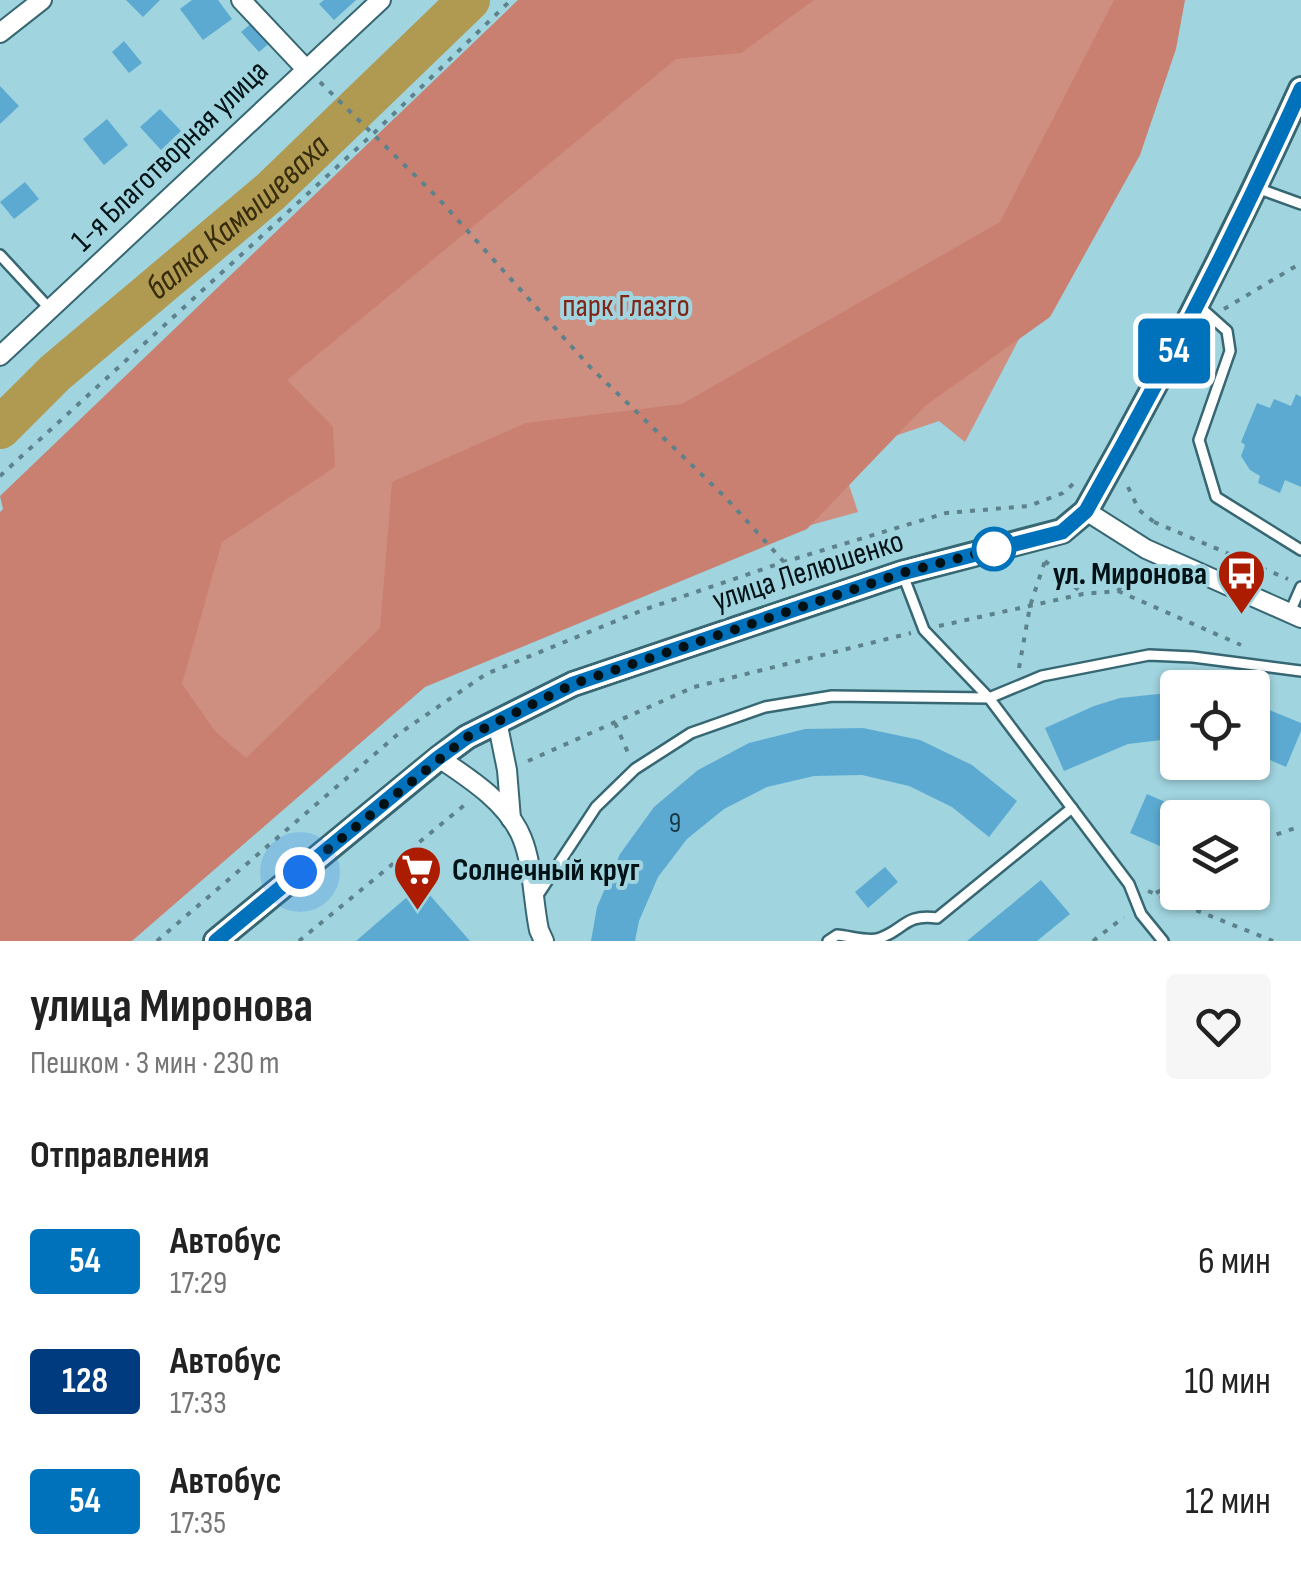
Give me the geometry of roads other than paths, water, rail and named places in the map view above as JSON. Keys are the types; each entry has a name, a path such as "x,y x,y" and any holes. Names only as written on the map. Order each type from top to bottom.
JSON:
{"street":[{"path":"0,33 42,0"},
{"path":"241,0 305,68"},
{"name":"1-я Благотворная улица","path":"0,356 382,0"},
{"path":"1295,616 1146,549 1086,511 1205,311 1301,88"},
{"name":"улица Лелюшенко","path":"216,941 438,758 498,721 573,684 902,573 1062,532 1086,511"},
{"path":"498,721 511,820"},
{"path":"438,758 482,790 511,820 522,840 544,941"}],"lane":[{"path":"1257,188 1301,204"},
{"path":"0,255 51,311"},
{"path":"1205,311 1227,331 1230,352 1198,440 1216,497 1301,550"},
{"path":"902,573 924,630 989,698 1072,808 1129,884 1156,939"},
{"path":"1295,616 1301,586"},
{"path":"534,902 596,807 635,769 691,733 765,707 832,696 989,698 1042,676 1148,655 1193,656 1301,672"},
{"path":"828,941 836,934 867,941 883,938 920,915 937,918 1072,808"}],"waterway":[{"name":"балка Камышеваха","path":"0,428 55,373 270,192 469,0"}],"place":[{"name":"ул. Миронова","path":"1242,616"},
{"name":"Солнечный круг","path":"417,912"}],"park label":[{"name":"парк Глазго","path":"626,306"}]}
